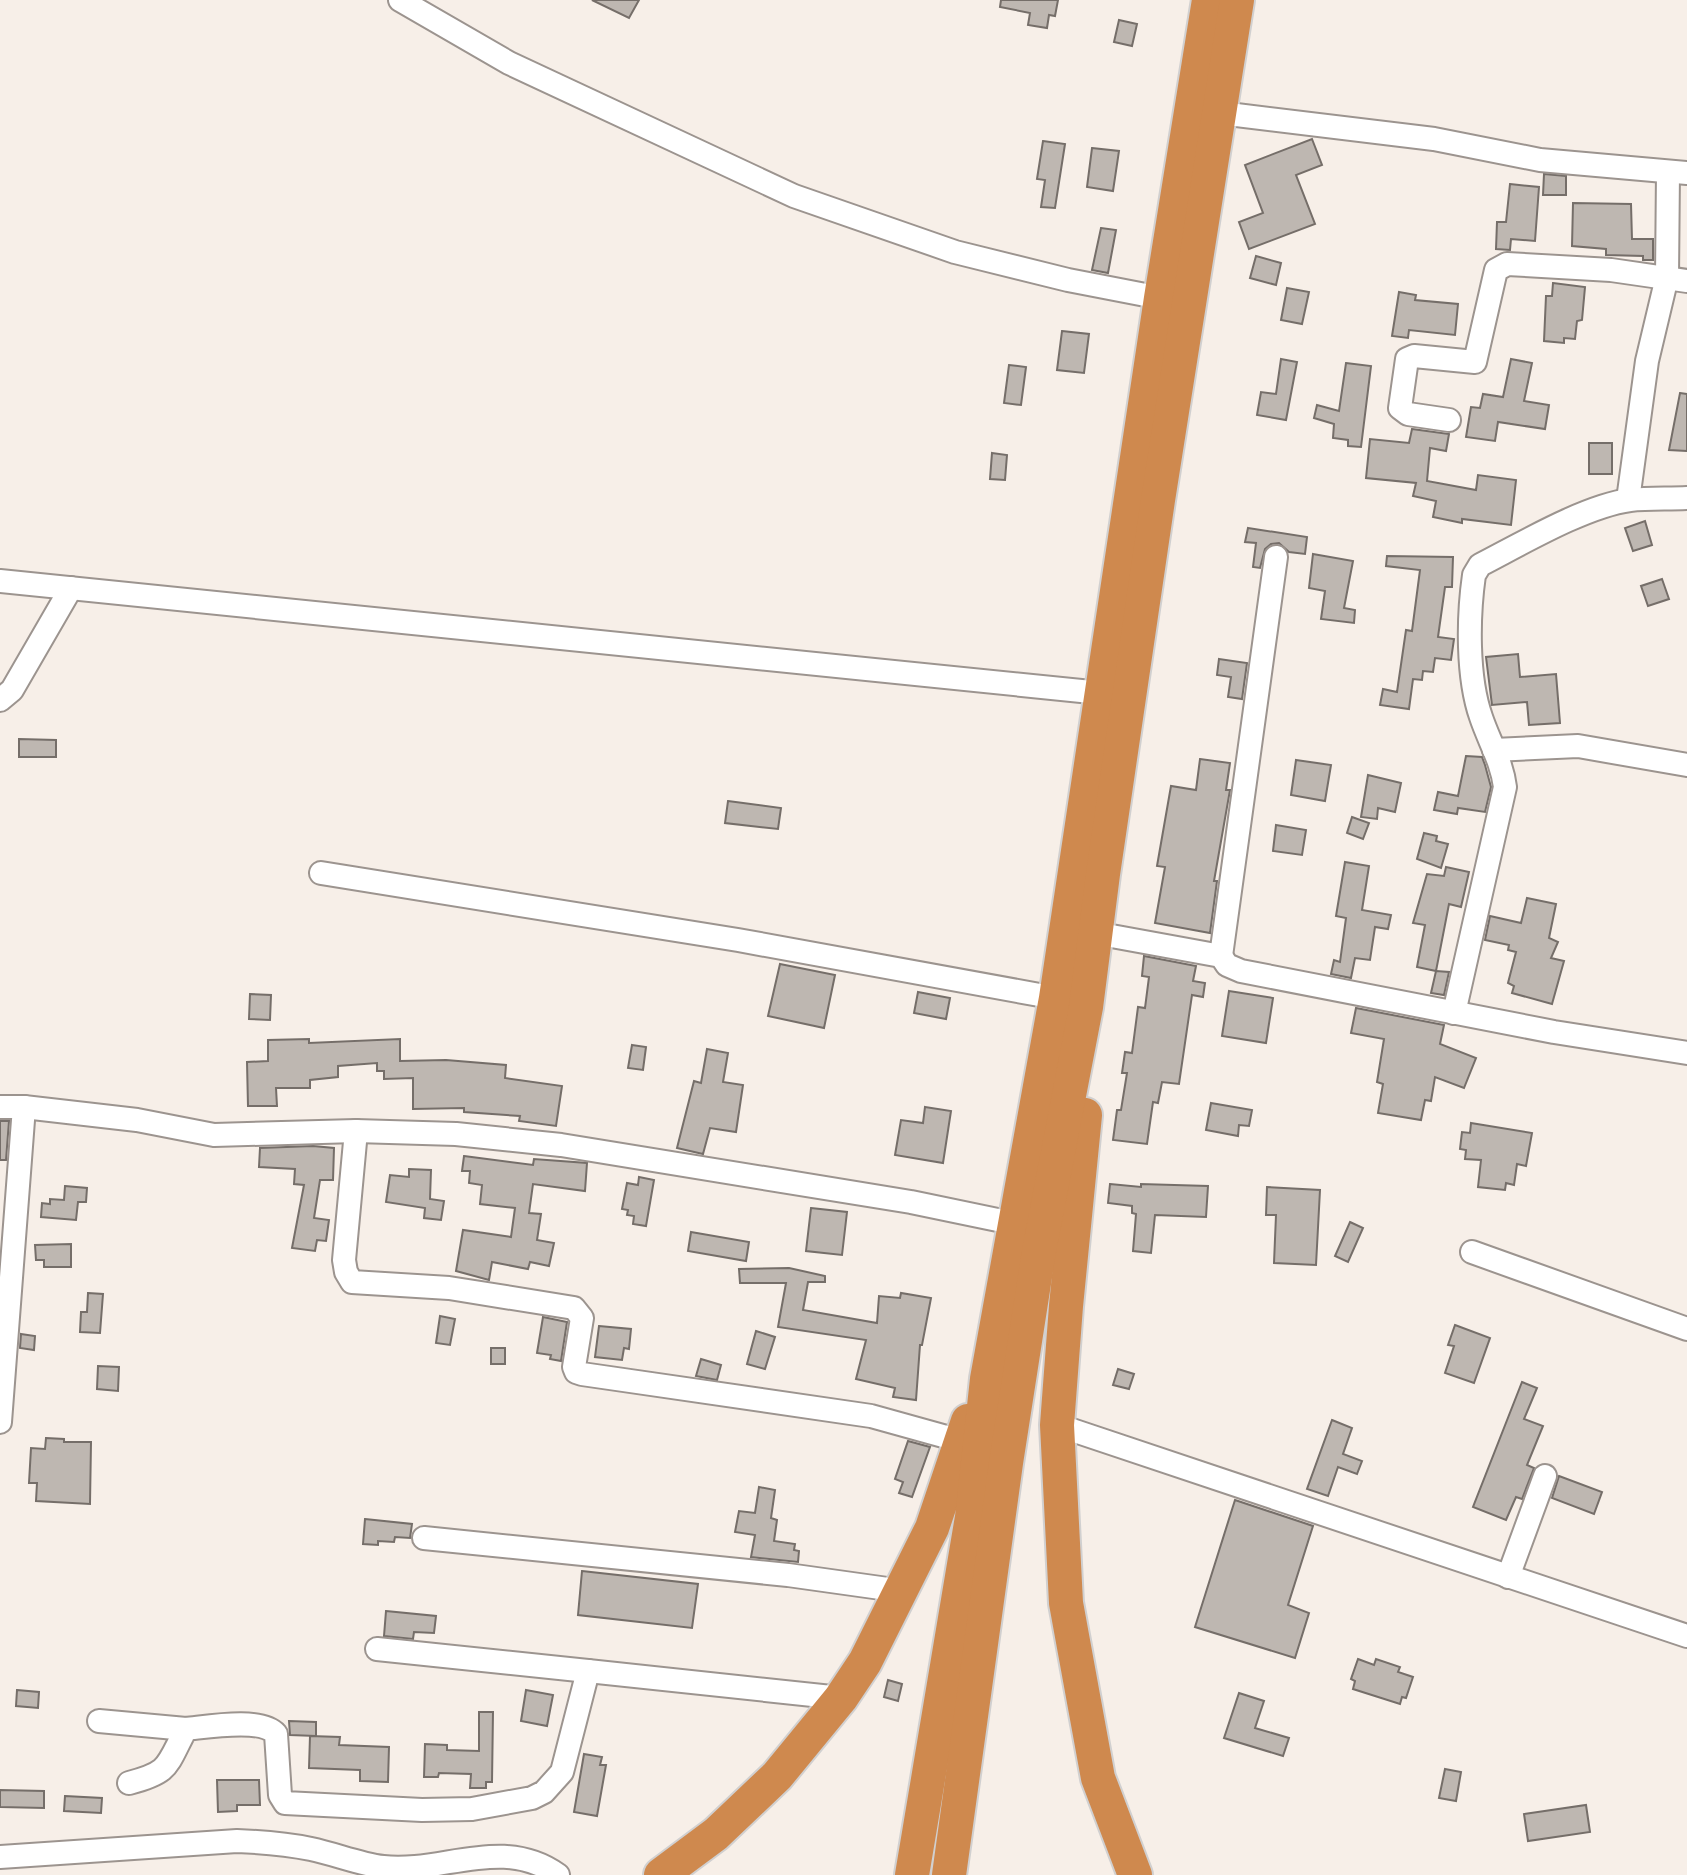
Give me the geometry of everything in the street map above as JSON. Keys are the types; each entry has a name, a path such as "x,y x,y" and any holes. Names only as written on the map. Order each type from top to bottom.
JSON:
{"highway":[{"path":"949,1875 1039,1251 1071,1003 1101,693 1209,0"},
{"path":"912,1875 972,1517 987,1379 1017,1224 1071,1003 1095,933 1158,500 1237,0"},
{"path":"1071,1003 1085,1116 1057,1425 1066,1603 1098,1778 1135,1875"},
{"path":"661,1875 716,1834 777,1776 841,1698 865,1662 932,1528 961,1441 987,1379"}],"street":[{"path":"400,0 509,63 794,196 955,252 1068,280 1161,298"},
{"path":"1220,113 1434,139 1540,160 1678,173 1677,279 1647,361 1628,500"},
{"path":"1449,420 1408,414 1400,408 1407,359 1414,356 1475,362 1499,267 1507,264 1532,265 1677,279"},
{"path":"1454,1013 1505,787 1503,769 1480,715 1471,659 1474,575 1480,565 1553,527 1628,500 1687,498"},
{"path":"1276,557 1221,956 1227,965 1241,971 1454,1013 1687,1053"},
{"path":"0,581 1101,693"},
{"path":"0,700 12,690 71,588"},
{"path":"1494,750 1578,746 1687,765"},
{"path":"321,873 738,940 1071,1003"},
{"path":"1095,933 1221,956"},
{"path":"0,1107 137,1120 214,1135 356,1131 456,1134 561,1145 911,1202 1017,1224"},
{"path":"0,1422 24,1107"},
{"path":"356,1131 344,1260 352,1282 449,1288 574,1308 582,1318 574,1367 576,1372 871,1416 961,1441"},
{"path":"1472,1252 1687,1329"},
{"path":"1057,1425 1687,1636"},
{"path":"1508,1577 1545,1476"},
{"path":"424,1538 788,1575 902,1591"},
{"path":"377,1649 841,1698"},
{"path":"99,1721 186,1729 229,1725 271,1729 276,1734 280,1795 285,1803 422,1810 472,1809 532,1798 552,1784 562,1772 588,1671"},
{"path":"129,1783 156,1776 165,1768 186,1729"},
{"path":"0,1857 237,1841 269,1842 309,1848 383,1867 410,1867 456,1859 505,1856 531,1862 558,1875"}],"building":[{"path":"592,0 639,0 629,18"},
{"path":"1001,0 1058,0 1055,16 1049,15 1047,28 1028,25 1030,13 1000,7"},
{"path":"1119,20 1137,24 1132,46 1114,42"},
{"path":"1312,139 1322,165 1296,175 1315,224 1249,249 1239,222 1263,213 1245,165"},
{"path":"1043,141 1065,144 1055,208 1041,207 1045,180 1037,179"},
{"path":"1092,148 1119,151 1113,191 1087,187"},
{"path":"1544,174 1566,176 1566,195 1543,195"},
{"path":"1510,184 1539,187 1535,241 1511,239 1510,250 1496,249 1497,222 1506,222"},
{"path":"1573,203 1631,204 1632,239 1653,239 1653,260 1643,260 1643,256 1606,255 1606,249 1572,246"},
{"path":"1101,228 1116,230 1108,273 1092,270"},
{"path":"1256,256 1281,263 1276,285 1250,278"},
{"path":"1553,283 1585,287 1582,320 1577,321 1575,339 1564,338 1564,343 1544,341 1546,296 1552,296"},
{"path":"1287,288 1309,292 1302,324 1281,320"},
{"path":"1399,292 1416,295 1415,300 1458,304 1455,335 1409,330 1408,338 1392,336"},
{"path":"1062,331 1089,334 1084,373 1057,370"},
{"path":"1281,359 1297,362 1286,420 1257,415 1261,392 1276,394"},
{"path":"1511,359 1532,363 1524,401 1549,405 1545,429 1498,422 1495,441 1466,437 1471,407 1480,408 1483,394 1503,397"},
{"path":"1346,363 1371,366 1361,447 1348,446 1348,440 1333,438 1334,424 1314,418 1317,405 1339,411"},
{"path":"1009,365 1026,367 1021,405 1004,403"},
{"path":"1680,393 1687,394 1687,451 1669,450"},
{"path":"1412,429 1449,434 1446,451 1430,448 1427,481 1476,490 1478,475 1516,480 1511,525 1462,519 1462,523 1433,517 1436,501 1413,496 1416,483 1366,478 1370,439 1409,443"},
{"path":"1589,443 1612,443 1612,474 1589,474"},
{"path":"992,453 1007,455 1005,480 990,479"},
{"path":"1645,521 1652,545 1633,551 1625,528"},
{"path":"1248,528 1307,537 1305,554 1289,552 1279,543 1271,544 1265,549 1260,568 1253,567 1256,543 1245,542"},
{"path":"1313,554 1353,561 1344,608 1355,610 1354,623 1321,619 1325,591 1309,588"},
{"path":"1387,556 1453,557 1452,587 1445,587 1438,637 1454,639 1451,660 1435,658 1433,672 1423,671 1422,680 1413,679 1409,709 1380,705 1383,689 1397,692 1406,630 1412,631 1420,570 1386,566"},
{"path":"1662,579 1669,599 1648,606 1641,586"},
{"path":"1518,654 1520,677 1556,674 1560,723 1529,725 1527,702 1492,705 1486,657"},
{"path":"1219,659 1247,663 1242,699 1228,697 1231,677 1217,675"},
{"path":"19,739 56,740 56,757 19,757"},
{"path":"1466,756 1482,757 1485,765 1491,787 1485,812 1458,808 1457,814 1434,810 1438,792 1458,796"},
{"path":"1200,759 1230,763 1226,790 1230,790 1214,881 1217,881 1210,933 1155,923 1165,867 1157,866 1171,786 1196,790"},
{"path":"1296,760 1331,765 1325,801 1291,795"},
{"path":"1368,775 1401,783 1395,812 1378,808 1377,819 1361,817"},
{"path":"728,801 781,808 778,829 725,823"},
{"path":"1352,817 1369,823 1363,839 1347,833"},
{"path":"1276,825 1306,830 1302,855 1273,851"},
{"path":"1424,833 1437,836 1436,841 1448,844 1441,868 1417,859"},
{"path":"1345,862 1369,866 1362,910 1391,915 1388,929 1375,927 1370,960 1355,958 1351,978 1331,974 1334,960 1340,962 1346,918 1336,916"},
{"path":"1446,867 1469,872 1461,907 1449,904 1436,971 1417,967 1425,925 1413,923 1427,874 1444,876"},
{"path":"1527,898 1556,904 1549,938 1558,942 1551,958 1564,961 1552,1004 1512,993 1514,986 1508,983 1516,952 1508,950 1509,945 1485,940 1490,916 1521,923"},
{"path":"1144,956 1196,966 1193,981 1205,983 1203,997 1192,995 1179,1084 1162,1082 1158,1103 1153,1102 1147,1144 1113,1140 1127,1073 1122,1073 1125,1052 1132,1053 1138,1007 1145,1008 1149,977 1142,976"},
{"path":"780,964 835,975 824,1028 768,1016"},
{"path":"1436,971 1449,972 1444,995 1431,993"},
{"path":"1229,991 1273,998 1266,1043 1222,1036"},
{"path":"918,992 950,998 946,1019 914,1013"},
{"path":"250,994 271,995 270,1020 249,1019"},
{"path":"1356,1008 1444,1025 1440,1044 1476,1058 1464,1088 1435,1077 1431,1101 1425,1100 1421,1120 1378,1113 1383,1084 1377,1082 1384,1039 1351,1033"},
{"path":"309,1039 309,1043 400,1039 400,1061 446,1060 506,1065 505,1078 562,1086 556,1126 519,1121 520,1116 464,1112 464,1108 413,1109 413,1078 384,1079 384,1071 377,1071 377,1063 338,1066 338,1077 310,1080 310,1088 276,1088 277,1106 248,1106 247,1062 268,1061 268,1040"},
{"path":"632,1045 646,1047 643,1070 628,1068"},
{"path":"707,1049 728,1053 723,1082 743,1085 736,1132 710,1128 703,1154 677,1148 694,1081 701,1083"},
{"path":"1211,1103 1252,1110 1249,1126 1239,1125 1238,1136 1206,1130"},
{"path":"925,1107 951,1111 943,1163 895,1155 901,1120 923,1123"},
{"path":"0,1121 9,1121 6,1160 0,1160"},
{"path":"1471,1123 1532,1133 1526,1166 1517,1164 1514,1185 1506,1183 1505,1190 1478,1187 1481,1160 1465,1159 1466,1150 1460,1149 1462,1132 1470,1133"},
{"path":"260,1148 334,1148 333,1180 320,1180 314,1218 329,1220 326,1241 317,1240 315,1251 292,1248 304,1185 294,1184 295,1169 259,1167"},
{"path":"464,1156 533,1165 534,1159 587,1163 585,1191 533,1184 529,1213 541,1214 537,1240 554,1243 549,1266 530,1262 528,1269 492,1262 489,1280 456,1271 463,1230 511,1237 515,1208 480,1204 482,1185 469,1183 470,1171 462,1171"},
{"path":"409,1169 431,1170 430,1199 444,1201 441,1220 424,1218 425,1208 386,1202 390,1175 409,1177"},
{"path":"639,1177 654,1180 646,1226 633,1224 634,1216 627,1215 628,1210 622,1209 627,1183 638,1185"},
{"path":"1110,1184 1208,1186 1206,1217 1155,1215 1151,1253 1133,1251 1136,1214 1132,1213 1132,1206 1108,1203"},
{"path":"65,1186 87,1188 86,1202 78,1202 76,1220 41,1217 42,1203 50,1204 50,1199 64,1200"},
{"path":"1267,1187 1320,1190 1316,1265 1274,1263 1276,1215 1266,1215"},
{"path":"811,1208 847,1212 842,1255 806,1251"},
{"path":"1350,1222 1363,1228 1348,1262 1335,1256"},
{"path":"691,1232 749,1242 746,1261 688,1251"},
{"path":"71,1244 71,1267 44,1267 44,1260 36,1260 35,1245"},
{"path":"789,1268 825,1276 825,1282 808,1282 803,1310 877,1323 879,1296 900,1298 901,1293 931,1298 920,1345 916,1400 893,1397 895,1388 856,1379 866,1340 778,1327 786,1283 740,1283 739,1269"},
{"path":"88,1293 103,1294 100,1333 80,1332 81,1312 87,1312"},
{"path":"440,1316 455,1319 450,1345 436,1343"},
{"path":"543,1317 567,1322 561,1361 550,1359 551,1355 537,1353"},
{"path":"1455,1325 1490,1338 1474,1383 1445,1373 1454,1346 1448,1345"},
{"path":"599,1326 631,1329 629,1349 624,1348 622,1360 595,1357"},
{"path":"756,1331 775,1337 765,1369 747,1364"},
{"path":"21,1334 35,1336 34,1350 20,1348"},
{"path":"491,1348 505,1348 505,1364 491,1364"},
{"path":"701,1359 721,1365 717,1380 696,1376"},
{"path":"98,1366 119,1367 118,1391 97,1389"},
{"path":"1118,1369 1134,1374 1129,1389 1113,1385"},
{"path":"1522,1382 1537,1388 1524,1419 1543,1426 1527,1465 1534,1468 1522,1499 1516,1497 1506,1520 1473,1507"},
{"path":"1332,1420 1352,1428 1343,1454 1362,1461 1357,1474 1338,1467 1328,1496 1307,1489"},
{"path":"46,1438 91,1442 90,1504 36,1501 37,1483 29,1483 31,1448 45,1449"},
{"path":"908,1441 930,1447 912,1497 899,1493 903,1482 895,1479"},
{"path":"1559,1476 1602,1492 1594,1514 1552,1498"},
{"path":"759,1487 775,1490 771,1518 777,1520 774,1541 795,1544 794,1550 799,1551 798,1562 751,1557 755,1535 735,1532 739,1511 755,1513"},
{"path":"1235,1500 1313,1526 1288,1605 1309,1613 1295,1658 1195,1627"},
{"path":"365,1519 412,1524 410,1538 395,1537 394,1542 378,1541 378,1545 363,1544"},
{"path":"582,1571 698,1584 692,1628 578,1615"},
{"path":"386,1611 436,1616 434,1633 414,1632 413,1639 384,1636"},
{"path":"1358,1659 1374,1665 1376,1659 1400,1667 1398,1672 1413,1677 1406,1698 1402,1697 1400,1704 1353,1689 1355,1681 1351,1679"},
{"path":"888,1680 902,1684 898,1701 884,1697"},
{"path":"17,1690 39,1692 38,1708 16,1706"},
{"path":"526,1690 553,1695 547,1726 521,1721"},
{"path":"1239,1693 1264,1701 1255,1728 1289,1738 1283,1756 1224,1738"},
{"path":"479,1712 493,1712 492,1782 486,1782 486,1788 470,1788 471,1774 439,1773 438,1777 424,1777 425,1744 447,1745 447,1750 479,1751"},
{"path":"289,1721 316,1722 316,1736 290,1735"},
{"path":"310,1736 340,1737 339,1745 389,1747 388,1782 360,1781 360,1770 309,1768"},
{"path":"584,1754 602,1757 600,1765 606,1765 597,1816 574,1812"},
{"path":"1445,1769 1461,1772 1456,1801 1439,1798"},
{"path":"217,1780 259,1780 260,1805 237,1805 237,1811 218,1812"},
{"path":"0,1790 44,1791 44,1808 0,1807"},
{"path":"65,1796 102,1798 101,1813 64,1811"},
{"path":"1586,1805 1590,1832 1528,1841 1524,1814"}]}
